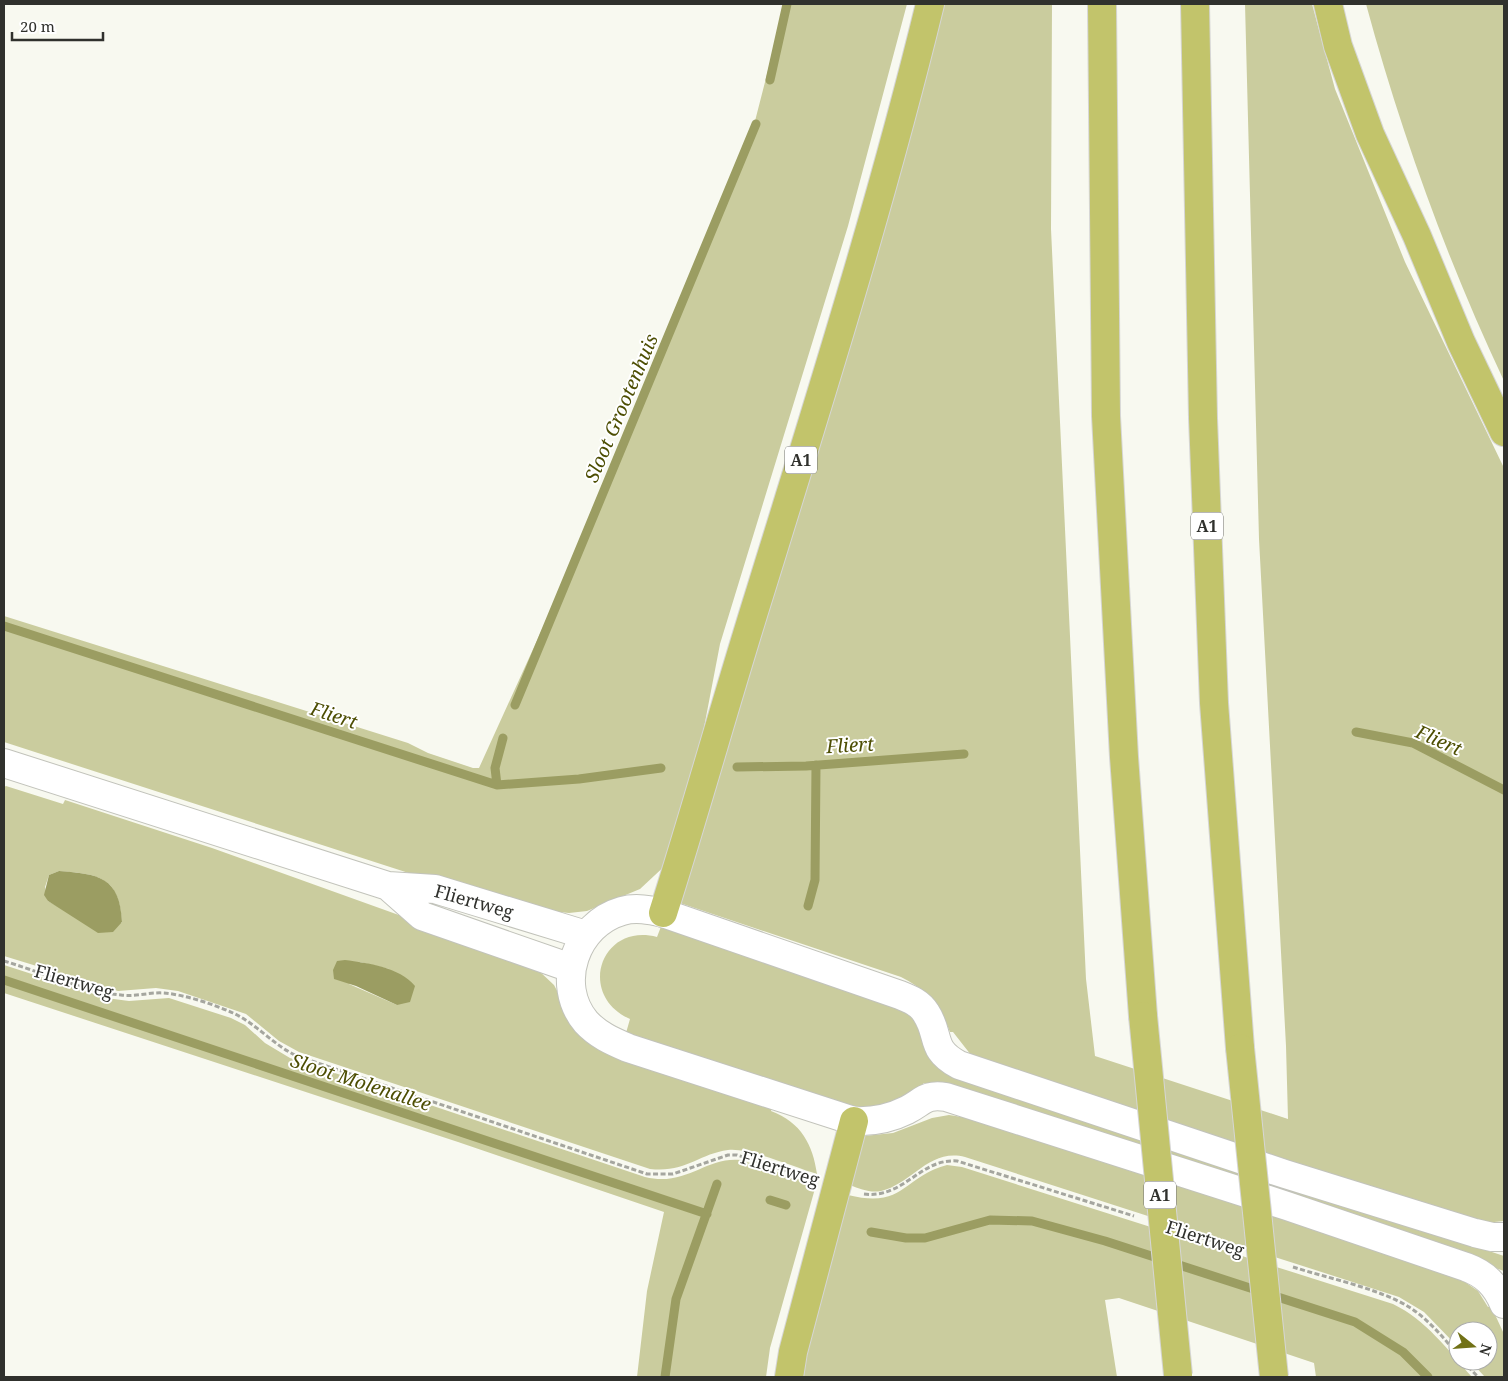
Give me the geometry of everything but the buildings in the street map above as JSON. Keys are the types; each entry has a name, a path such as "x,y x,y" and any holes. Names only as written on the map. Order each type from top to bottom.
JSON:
{"highway":[{"name":"A1","path":"663,913 705,782 869,232 910,88 930,4"},
{"name":"A1","path":"1102,4 1106,416 1124,756 1142,1016 1178,1376"},
{"name":"A1","path":"1195,4 1202,418 1213,683 1240,1048 1274,1377"},
{"path":"1328,4 1338,46 1370,134 1504,432"},
{"path":"789,1377 793,1352 835,1186 854,1121"}],"main road":[{"name":"Fliertweg","path":"4,763 388,886 434,889 586,935"},
{"name":"Fliertweg","path":"388,886 422,916 571,968"},
{"path":"1504,1236 1484,1236 1285,1174 959,1065 947,1059 939,1050 931,1023 925,1012 916,1002 663,913 644,909 623,911 598,923 586,935 577,950 571,968 572,988 578,1008 586,1021 600,1034 628,1048 854,1121 873,1122 909,1109 923,1099 934,1095 946,1097 1287,1206 1466,1267 1480,1273 1492,1283 1504,1304"}],"path":[{"name":"Fliertweg","path":"4,960 106,993 134,996 169,994 232,1013 245,1019 275,1044 297,1056 648,1174 673,1174 728,1154 752,1159 864,1194 887,1193 935,1164 947,1160 958,1161 1142,1219"},
{"name":"Fliertweg","path":"1190,1234 1238,1249"},
{"path":"1285,1264 1380,1295 1407,1306 1441,1334 1448,1343"}],"shaded area":[{"path":"785,4 907,4 848,226 720,644 697,764 669,862 640,889 587,911 569,913 542,910 421,877 4,742 4,616 408,743 428,753 473,768 479,768 624,449 699,267 755,121"},
{"path":"942,4 1052,4 1051,229 1086,979 1095,1056 1288,1119 1286,1046 1259,539 1245,4 1312,4 1335,89 1405,262 1504,468 1504,1221 1475,1224 971,1055 953,1032 950,1032 942,1014 932,1000 918,987 901,977 680,903"},
{"path":"1366,4 1504,4 1504,381 1463,289 1427,196 1394,100"},
{"path":"6,786 63,804 65,800 212,848 460,937 538,970 554,985 567,1010 772,1107 771,1111 790,1121 804,1136 809,1144 817,1174 759,1155 736,1150 708,1155 683,1166 650,1169 299,1052 279,1041 246,1014 178,991 156,988 118,991 4,956 4,787","holes":["59,871 85,874 105,881 112,887 117,896 122,923 64,910 48,901 45,887 49,875","360,962 389,969 397,1005 349,984"]},
{"path":"59,871 96,877 112,887 117,895 122,922 113,932 98,933 48,901 44,895 49,875"},
{"path":"662,924 886,997 917,1019 931,1060 944,1071 1504,1256 1504,1271 941,1083 924,1083 897,1105 858,1109 626,1033 630,1019 613,1008 604,994 600,979 602,963 610,950 622,940 638,935 657,937"},
{"path":"345,960 383,967 401,974 415,986 410,1002 397,1005 356,986 334,979 333,970 337,961"},
{"path":"4,965 106,998 129,1001 169,998 231,1018 245,1025 265,1043 290,1058 645,1177 673,1178 717,1162 741,1160 816,1185 770,1348 766,1377 637,1377 647,1291 664,1212 458,1142 4,993"},
{"path":"949,1115 968,1118 1387,1250 1465,1282 1478,1291 1488,1307 1491,1306 1498,1321 1448,1321 1448,1337 1424,1312 1399,1297 965,1157 952,1156 931,1162 892,1187 881,1191 869,1191 850,1185 864,1136 893,1133 932,1118"},
{"path":"947,1165 962,1167 1393,1304 1416,1318 1448,1349 1448,1371 1467,1371 1472,1377 1316,1377 1314,1363 1119,1298 1105,1300 1117,1377 802,1377 806,1355 848,1195 881,1198 893,1195 932,1170"},
{"path":"1498,1321 1504,1334 1504,1377 1485,1377 1479,1371 1498,1371"}],"waterway":[{"name":"Sloot Grootenhuis","path":"770,80 787,4"},
{"name":"Sloot Grootenhuis","path":"515,705 756,124"},
{"name":"Fliert","path":"4,626 497,785 579,779 661,768"},
{"name":"Fliert","path":"1356,732 1413,743 1504,790"},
{"name":"Sloot Grootenhuis","path":"497,785 495,768 503,738"},
{"name":"Fliert","path":"737,767 806,766 964,754"},
{"path":"808,906 815,880 816,765"},
{"name":"Sloot Molenallee","path":"4,980 707,1214"},
{"path":"665,1377 676,1299 717,1184"},
{"path":"770,1200 786,1205"},
{"path":"871,1232 906,1238 925,1238 990,1220 1032,1221 1105,1241 1355,1322 1403,1352 1428,1377"}]}
